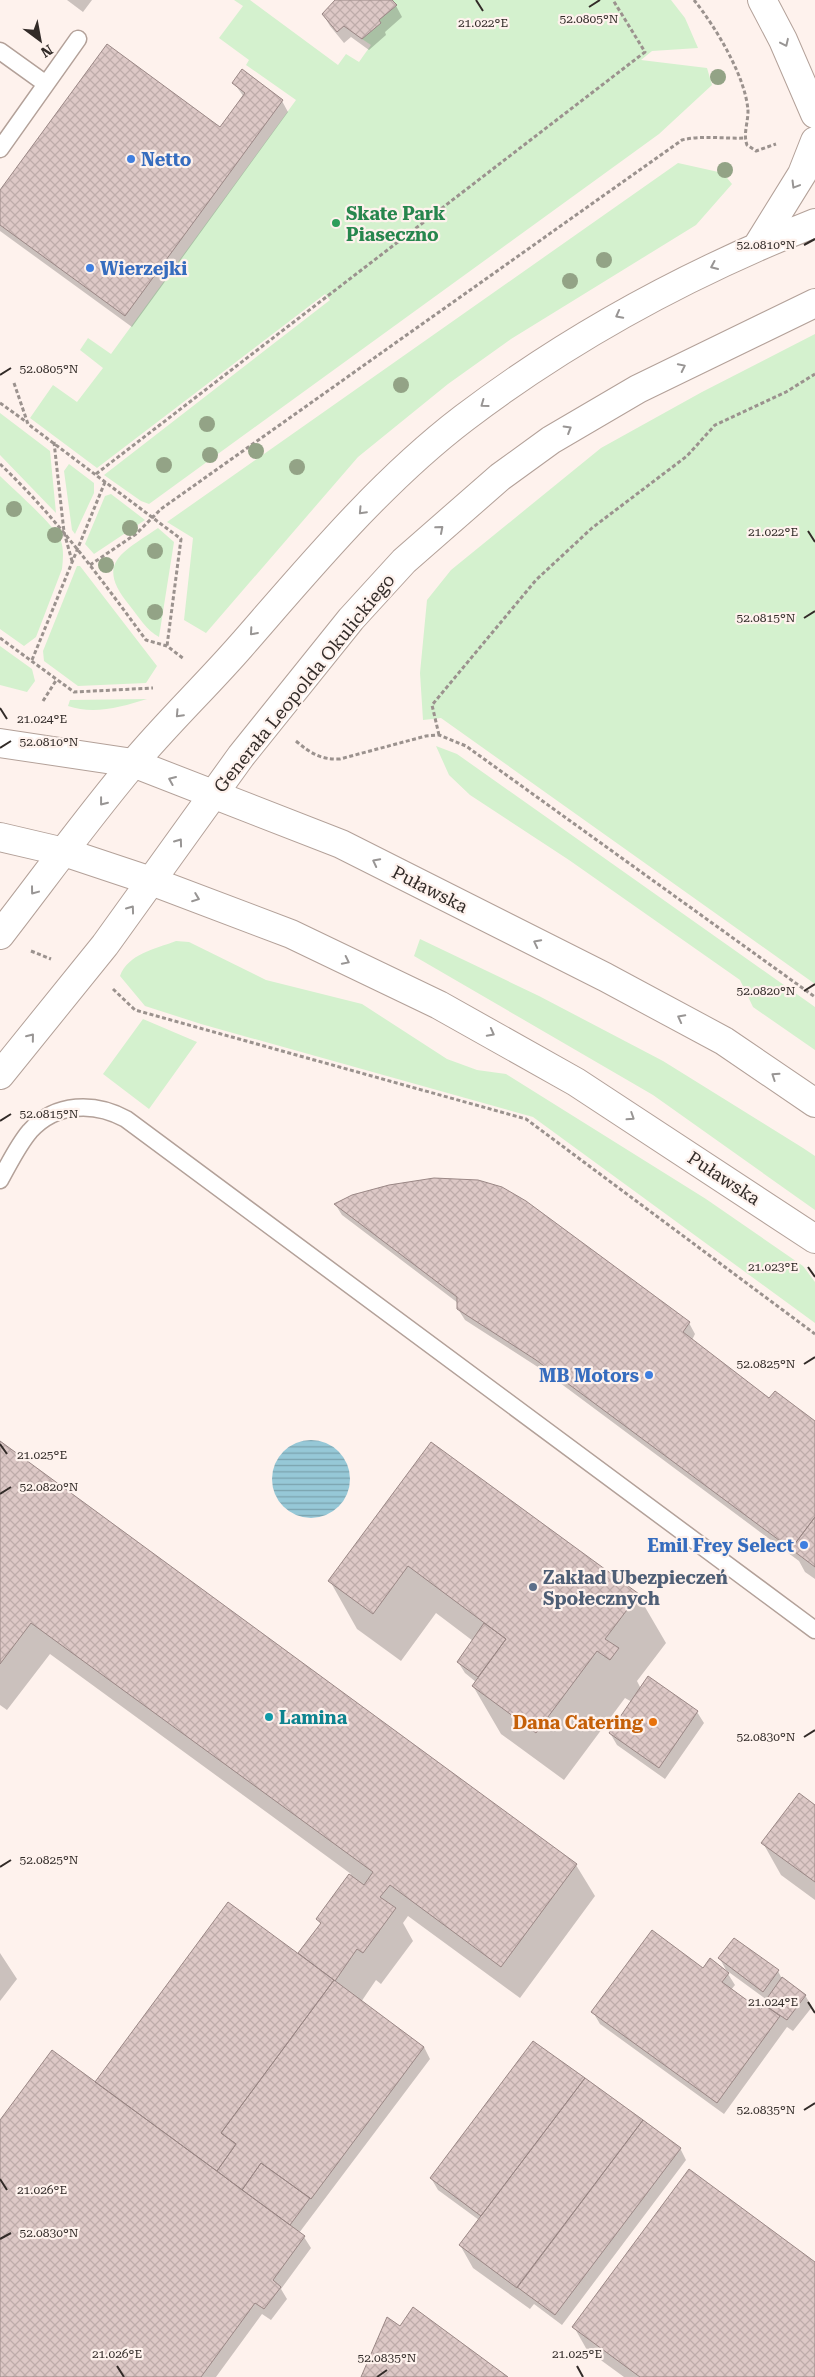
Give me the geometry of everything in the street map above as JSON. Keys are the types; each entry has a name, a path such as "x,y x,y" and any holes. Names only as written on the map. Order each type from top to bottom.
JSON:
{"main road":[{"path":"762,0 783,40 815,114"},
{"path":"758,246 802,174 815,141"},
{"path":"0,936 133,763 212,678 299,578 374,498 462,420 530,370 610,320 698,273 815,223"},
{"name":"Generała Leopolda Okulickiego","path":"0,1075 99,952 241,756 374,593 404,561 500,477 551,440 638,389 812,301"},
{"name":"Puławska","path":"8,744 133,763 212,796 340,844 606,977 724,1041 815,1103"},
{"name":"Puławska","path":"0,837 64,852 151,881 291,934 439,1005 576,1082 815,1239"}],"lane":[{"path":"0,149 78,39"},
{"path":"0,51 46,84"},
{"path":"0,1180 30,1131 54,1113 83,1107 98,1108 120,1116 815,1630"}],"path":[{"path":"96,474 645,52 613,0"},
{"path":"694,0 737,68 748,110 745,138 747,145 756,151 770,147"},
{"path":"90,565 136,534 169,503 682,140 692,137 722,140 745,138"},
{"path":"439,735 432,705 536,580 592,528 687,456 716,424 786,392 815,374"},
{"path":"14,383 28,424"},
{"path":"0,403 181,539 167,646"},
{"path":"54,442 64,532 72,561"},
{"path":"0,464 30,493 64,532 146,640 167,646 191,664"},
{"path":"32,660 105,482"},
{"path":"0,638 74,692 151,689 156,686"},
{"path":"179,664 184,658"},
{"path":"43,701 58,679"},
{"path":"294,740 308,751 325,760 439,735 466,746 815,997"},
{"path":"26,948 53,960"},
{"path":"110,986 135,1010 526,1119 815,1334"}],"green space":[{"path":"234,0 250,0 338,65 346,54 359,62 371,45 362,39 379,20 397,5 392,0 671,0 685,18 698,48 652,51 641,60 707,68 712,85 659,134 149,504 141,501 104,475 330,300 325,294 97,468 30,418 53,385 77,402 103,368 80,350 88,338 111,354 296,100 246,65 249,60 219,38 243,6"},
{"path":"678,163 723,173 732,184 696,225 511,339 448,384 358,457 206,633 184,620 193,538 167,522"},
{"path":"815,334 815,984 441,718 423,720 420,673 427,600 451,570 601,448 702,392"},
{"path":"0,413 50,451 56,513 0,455"},
{"path":"69,464 94,483 94,493 75,534 72,530 64,471"},
{"path":"0,476 51,526 61,541 63,548 62,569 36,637 24,646 0,629"},
{"path":"111,494 145,520 94,554 85,544 105,496"},
{"path":"158,528 174,542 159,637 143,623 119,591 114,579 114,569 117,560 124,552"},
{"path":"77,566 80,566 157,666 146,683 78,686 44,661 43,651"},
{"path":"0,646 32,669 35,681 27,692 0,685"},
{"path":"147,699 98,710 78,709 68,706 70,700"},
{"path":"436,746 457,754 815,1007 815,1050 753,1007 740,980 569,860 470,795 449,775"},
{"path":"420,939 539,996 663,1061 815,1156 815,1210 653,1095 414,956"},
{"path":"176,941 189,942 266,980 362,1004 447,1059 477,1070 506,1074 706,1199 803,1266 815,1282 815,1323 533,1117 201,1024 145,1006 120,976 129,962 136,957"},
{"path":"143,1019 197,1042 149,1109 103,1074"}],"water":[{"path":"303,1440 319,1440 333,1446 344,1457 350,1471 350,1487 344,1501 333,1512 319,1518 303,1518 289,1512 278,1501 272,1487 272,1471 278,1457 289,1446"}],"building":[{"path":"335,0 392,0 397,5 379,20 381,23 362,39 344,26 337,32 322,14"},
{"name":"Netto","path":"107,44 220,127 245,93 232,83 242,69 283,100 125,316 0,225 0,190"},
{"name":"MB Motors","path":"434,1178 478,1180 502,1187 526,1201 690,1322 683,1332 769,1398 775,1391 815,1421 815,1517 791,1549 536,1360 457,1309 457,1297 334,1204 352,1195 389,1185"},
{"name":"Lamina","path":"0,1441 577,1864 501,1967 390,1885 380,1897 396,1908 363,1953 357,1949 335,1981 298,1953 321,1923 316,1919 349,1874 364,1885 373,1872 31,1623 0,1664"},
{"name":"Zakład Ubezpieczeń Społecznych","path":"431,1442 639,1594 605,1639 619,1648 610,1660 597,1651 536,1733 472,1686 506,1639 408,1566 373,1614 328,1581"},
{"name":"Emil Frey Select","path":"815,1517 815,1567 791,1549"},
{"path":"484,1623 506,1639 478,1677 457,1662"},
{"name":"Dana Catering","path":"648,1676 698,1711 659,1768 609,1733"},
{"path":"799,1793 815,1805 815,1882 761,1843"},
{"path":"228,1902 334,1980 221,2133 236,2144 217,2171 95,2082"},
{"path":"652,1930 703,1968 710,1958 729,1973 722,1982 759,2009 763,2004 780,2016 717,2103 591,2012"},
{"path":"734,1938 779,1970 763,1992 718,1958"},
{"path":"782,1977 806,1995 787,2020 763,2004"},
{"path":"334,1980 424,2047 311,2199 261,2163 242,2190 217,2171 236,2144 221,2133"},
{"path":"533,2041 585,2078 481,2216 430,2178"},
{"path":"52,2050 305,2236 273,2280 281,2287 264,2309 255,2303 201,2377 0,2377 0,2120"},
{"path":"585,2078 643,2120 517,2288 459,2245"},
{"path":"643,2120 681,2148 555,2315 517,2287"},
{"path":"261,2163 310,2198 290,2225 242,2190"},
{"path":"689,2169 815,2262 815,2377 640,2377 572,2327"},
{"path":"413,2307 508,2377 361,2377 387,2317 400,2326"}],"place":[{"name":"Netto","path":"131,159"},
{"name":"Skate Park Piaseczno","path":"336,223"},
{"name":"Wierzejki","path":"90,268"},
{"name":"MB Motors","path":"649,1375"},
{"name":"Emil Frey Select","path":"804,1545"},
{"name":"Zakład Ubezpieczeń Społecznych","path":"533,1587"},
{"name":"Lamina","path":"269,1717"},
{"name":"Dana Catering","path":"653,1722"}]}
